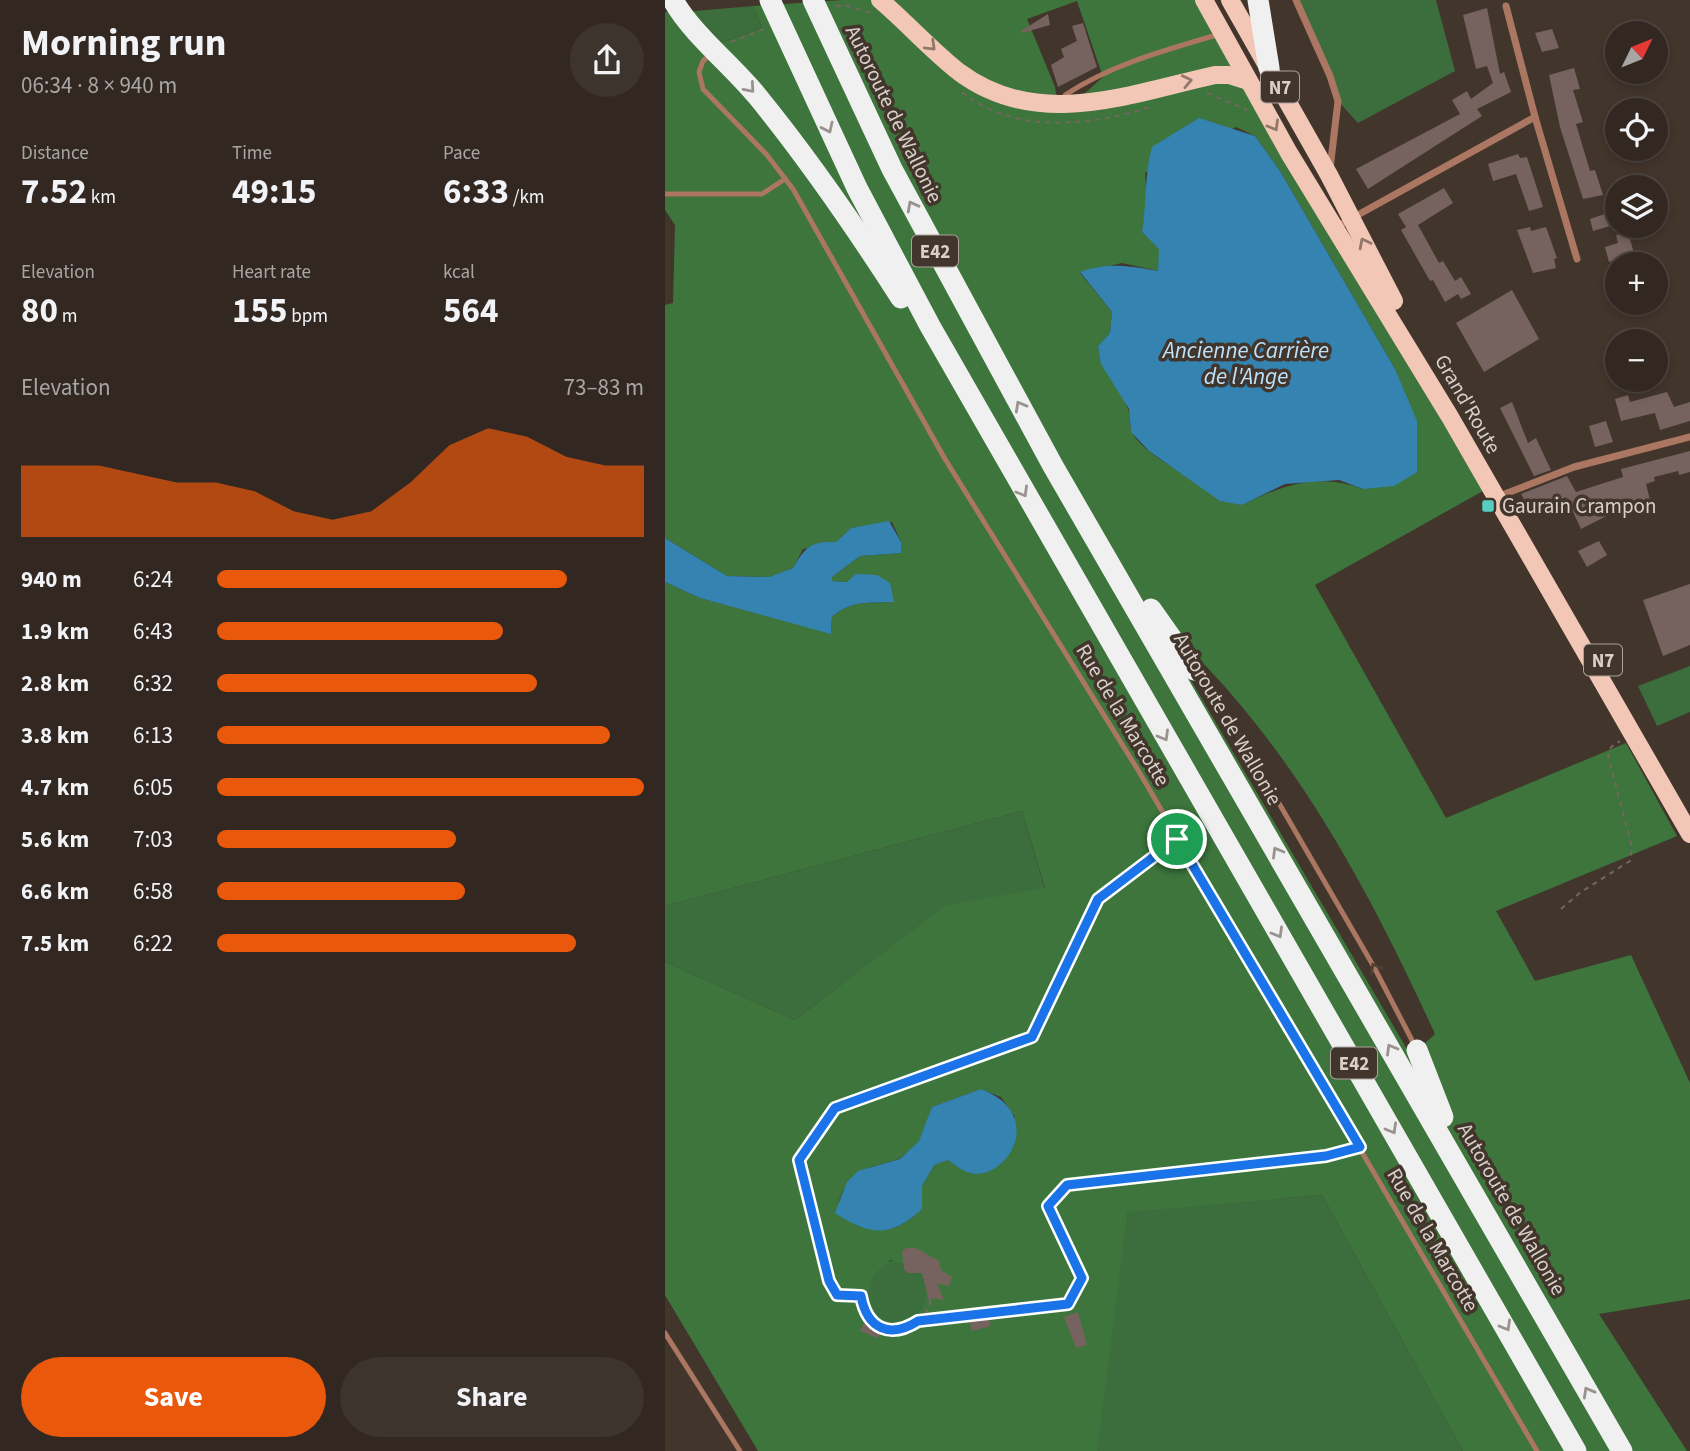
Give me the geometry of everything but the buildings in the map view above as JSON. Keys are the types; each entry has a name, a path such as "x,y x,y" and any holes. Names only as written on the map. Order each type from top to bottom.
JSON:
{"highway":[{"path":"673,0 683,18 716,49 805,157 907,307 930,326"},
{"name":"E42","path":"770,0 857,188 930,326 1576,1451"},
{"name":"Autoroute de Wallonie","path":"813,0 892,169 963,304 1622,1451"},
{"path":"1258,0 1269,68"},
{"path":"1096,538 1134,585 1194,670"},
{"path":"1417,1050 1484,1209"}],"main road":[{"path":"880,0 961,73 990,90 1041,105 1099,103 1214,82 1229,75 1248,81"},
{"name":"Grand'Route","path":"1204,0 1220,34 1248,81 1344,223 1501,495 1690,812"},
{"name":"Grand'Route","path":"1230,0 1329,175 1344,223"},
{"path":"1214,82 1234,58 1242,37 1241,19"},
{"name":"Grand'Route","path":"1501,495 1690,834"}],"street":[{"path":"1296,0 1330,76 1338,101 1329,175"},
{"path":"1506,6 1577,259"},
{"path":"1344,223 1535,117"},
{"path":"1501,495 1574,467 1690,437"}],"lane":[{"path":"1064,106 1065,95 1092,78 1148,55 1220,34"},
{"name":"Rue de la Marcotte","path":"716,49 703,61 699,72 703,89 767,155 832,254 944,459 1139,770 1537,1451"},
{"path":"665,194 762,194 785,179"},
{"path":"1194,670 1244,743 1374,967 1417,1050"},
{"path":"665,1333 740,1451"}],"path":[{"path":"1204,92 1214,82"},
{"path":"1237,105 1241,102"},
{"path":"1561,909 1581,892 1630,862 1632,847 1608,756 1611,747 1632,734"},
{"path":"931,1300 918,1321 905,1330 893,1332 874,1324 864,1312 861,1296 837,1295 829,1281 799,1160 835,1108 1032,1037 1098,899 1177,839"},
{"path":"918,1321 1068,1304 1082,1278 1048,1206 1067,1185 1326,1156 1360,1147"}],"green space":[{"path":"842,0 1195,0 1483,491 1315,585 1446,818 1626,743 1677,836 1496,911 1535,981 1631,955 1690,1083 1690,1299 1599,1314 1687,1451 1463,1451 1322,1195 1128,1212 1097,1451 758,1451 665,1295 665,962 795,1020 946,905 1045,888 1022,811 665,906 665,582 700,598 831,633 832,617 846,608 893,602 848,582 832,581 832,577 860,556 900,553 901,542 892,522 851,528 836,542 803,549 793,568 769,577 727,576 665,538 665,305 673,303 675,225 665,210 665,12 695,11 721,43 762,28 753,6","holes":["1077,1 1103,77 1075,102 1057,101 1055,87 1027,19","1236,127 1255,136 1280,171 1395,369 1363,489 1347,484 1316,481 1286,487 1242,505 1164,462 1137,440 1131,430 1125,401 1100,355 1098,346 1110,333 1112,312 1080,273 1122,263 1158,271 1160,249 1142,232 1147,202 1145,173","1204,664 1241,705 1275,748 1335,839 1388,935 1435,1034 1411,1056 1188,675","981,1089 1001,1097 1015,1117 969,1173 948,1160 934,1165 922,1186 922,1209 906,1222 884,1230 855,1226 837,1200 847,1185 867,1169 908,1152 918,1142 932,1107","891,1260 904,1264 907,1273 916,1270 924,1273 925,1300 920,1312 908,1325 886,1321 871,1306 869,1290 876,1273"]},
{"path":"1296,0 1436,0 1455,71 1358,123 1338,101"},
{"path":"753,6 762,28 721,43 695,11"},
{"path":"1690,666 1690,712 1657,726 1638,686"},
{"path":"1022,811 1045,889 947,906 1001,1097 981,1089 932,1107 919,1141 900,1159 858,1171 847,1182 835,1213 870,1229 890,1229 900,1225 922,1209 922,1186 934,1165 948,1160 969,1173 990,1172 1008,1157 1018,1138 1015,1117 1069,1156 1081,1235 1085,1290 1081,1343 1075,1367 1104,1390 1128,1211 1322,1195 1463,1451 1002,1451 1005,1416 832,1352 744,1247 691,1131 855,1086 883,1023 849,979 795,1020 665,962 665,906","holes":["915,1239 1043,1341 947,1267 941,1274 944,1300 927,1301 930,1288 925,1287 929,1281 924,1273 916,1270 907,1273 904,1264 897,1259 888,1262"]}],"water":[{"name":"Ancienne Carrière de l'Ange","path":"1199,118 1255,136 1280,171 1395,369 1417,421 1417,472 1394,486 1363,489 1339,480 1285,484 1242,505 1220,501 1149,451 1131,432 1129,409 1101,364 1098,346 1110,333 1112,312 1080,272 1110,266 1158,271 1159,249 1142,232 1152,147"},
{"path":"889,521 901,542 901,553 860,556 832,577 832,581 847,582 856,574 877,575 890,583 894,602 853,605 846,608 832,617 831,634 700,598 665,582 665,538 727,576 769,577 793,568 805,550 815,544 836,542 851,528"},
{"path":"981,1089 1002,1101 1013,1115 1017,1130 1014,1146 1006,1159 995,1169 981,1174 967,1172 948,1160 934,1165 922,1186 922,1209 890,1229 859,1226 835,1213 847,1182 858,1171 900,1159 919,1141 932,1107"}],"place":[{"name":"Gaurain Crampon","path":"1488,506"}],"route":[{"path":"1177,839 1360,1147 1326,1156 1067,1185 1048,1206 1082,1278 1068,1304 918,1321 905,1330 893,1332 874,1324 864,1312 861,1296 837,1295 829,1281 799,1160 835,1108 1032,1037 1098,899 1177,839"}]}
